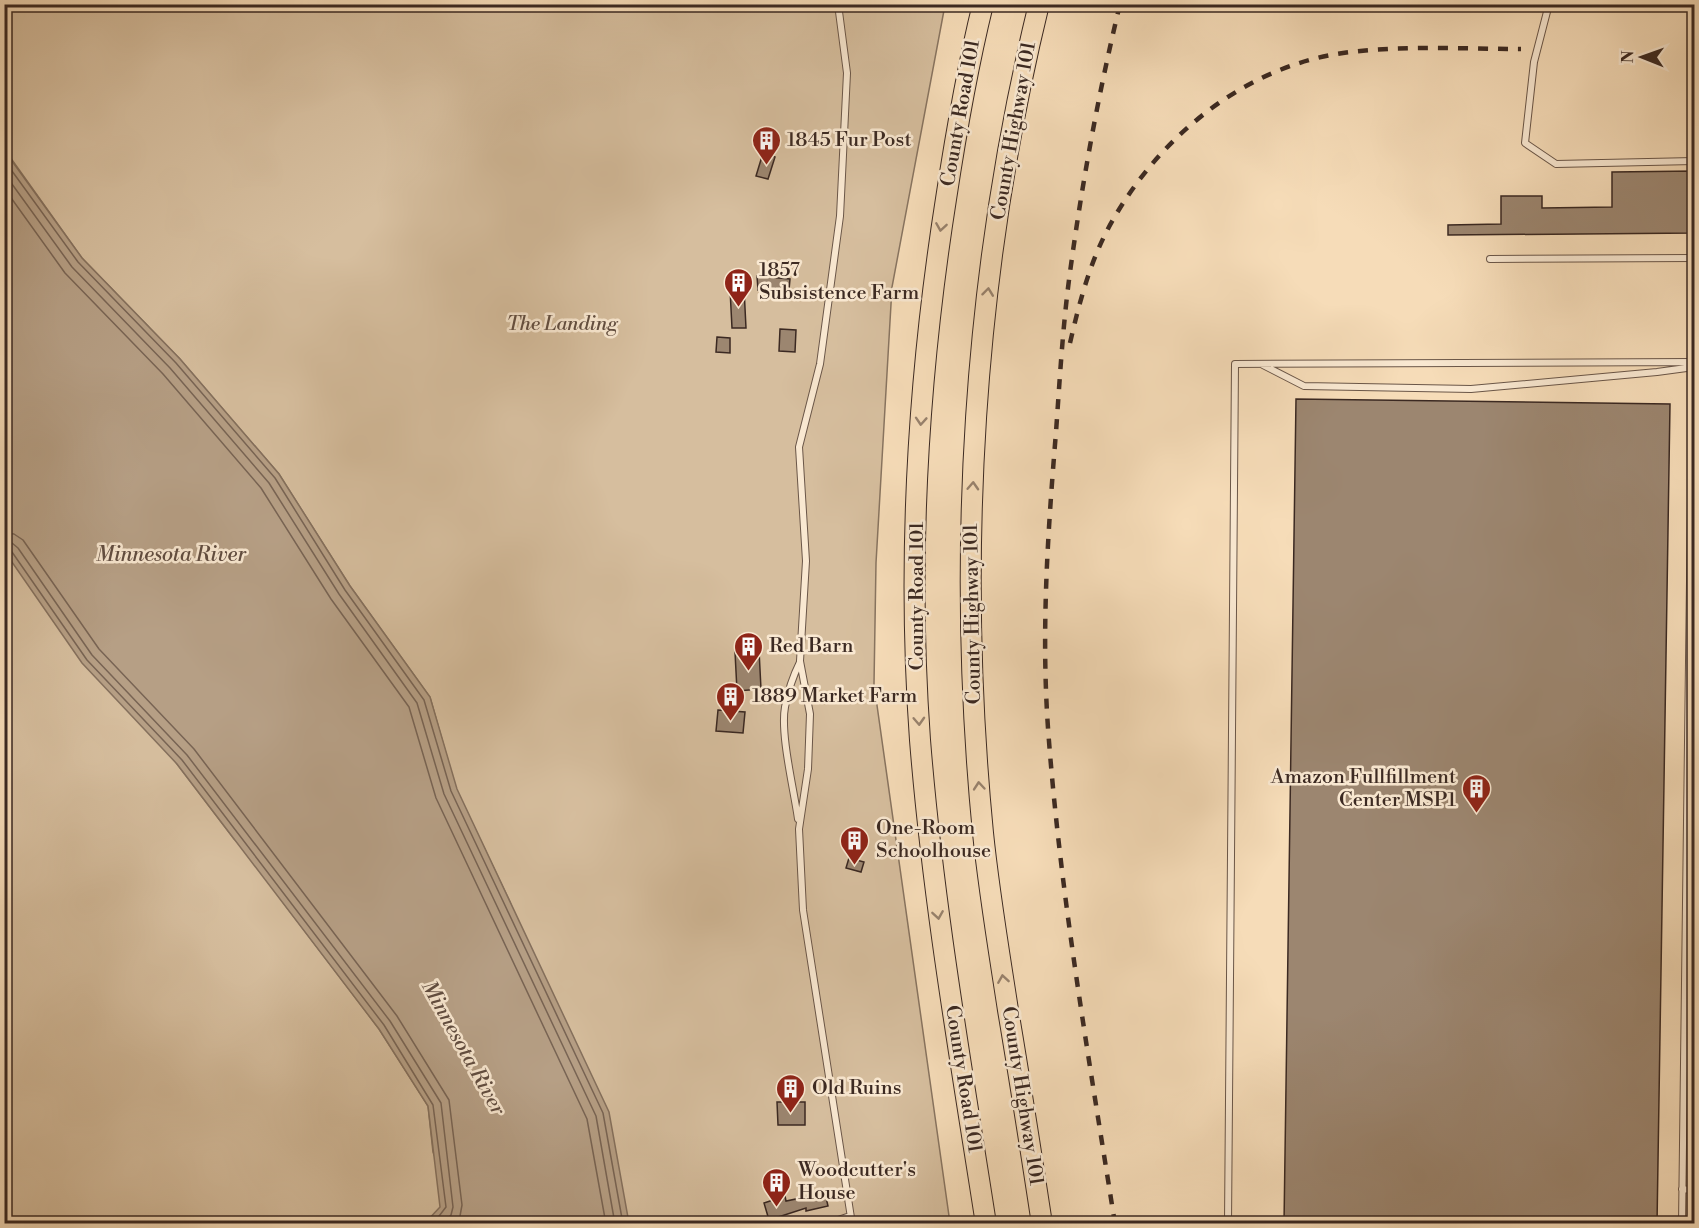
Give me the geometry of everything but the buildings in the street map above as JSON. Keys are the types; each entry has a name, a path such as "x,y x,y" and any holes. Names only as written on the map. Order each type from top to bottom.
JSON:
{"main road":[{"name":"County Road 101","path":"983,4 959,111 934,273 920,435 915,571 920,737 934,880 986,1224"},
{"name":"County Highway 101","path":"1039,4 1010,139 987,302 976,434 970,604 978,777 988,879 1042,1224"}],"lane":[{"path":"799,829 808,769 810,714 800,661 806,561 799,447 820,364 840,216 847,73 838,4"},
{"path":"1549,4 1534,62 1525,142 1556,164 1695,161"},
{"path":"1490,259 1695,258"},
{"path":"1228,1224 1235,364 1695,362"},
{"path":"1262,364 1304,386 1471,389 1695,367"},
{"path":"1682,1224 1693,421"},
{"path":"800,661 784,708 784,726 799,829 803,910 852,1224"},
{"path":"1686,888 1695,888"},
{"path":"1682,1189 1695,1190"},
{"path":"826,1224 850,1216"}],"green space":[{"name":"The Landing","path":"4,5 945,5 892,287 876,563 874,684 950,1223 622,1223 510,902 456,789 430,697 350,586 279,474 180,359 82,258 5,150"},
{"path":"4,512 177,764 234,839 249,852 282,901 379,1029 428,1106 433,1152 462,1223 5,1223"}],"water":[{"name":"Minnesota River","path":"4,150 82,258 180,359 279,474 350,586 430,697 457,789 609,1112 629,1223 425,1223 440,1207 428,1106 379,1029 177,764 82,663 5,552"}],"railway":[{"path":"1115,1224 1076,976 1060,852 1048,728 1045,654 1050,506 1068,286 1092,134 1120,4"},
{"path":"1070,343 1082,295 1099,248 1114,218 1134,188 1156,159 1182,133 1240,89 1273,73 1307,61 1343,53 1409,48 1521,49"}],"place":[{"name":"1845 Fur Post","path":"766,166"},
{"name":"1857 Subsistence Farm","path":"738,308"},
{"name":"Red Barn","path":"748,672"},
{"name":"1889 Market Farm","path":"731,722"},
{"name":"Amazon Fullfillment Center MSP1","path":"1477,814"},
{"name":"One-Room Schoolhouse","path":"855,866"},
{"name":"Old Ruins","path":"791,1114"},
{"name":"Woodcutter's House","path":"777,1208"}]}
